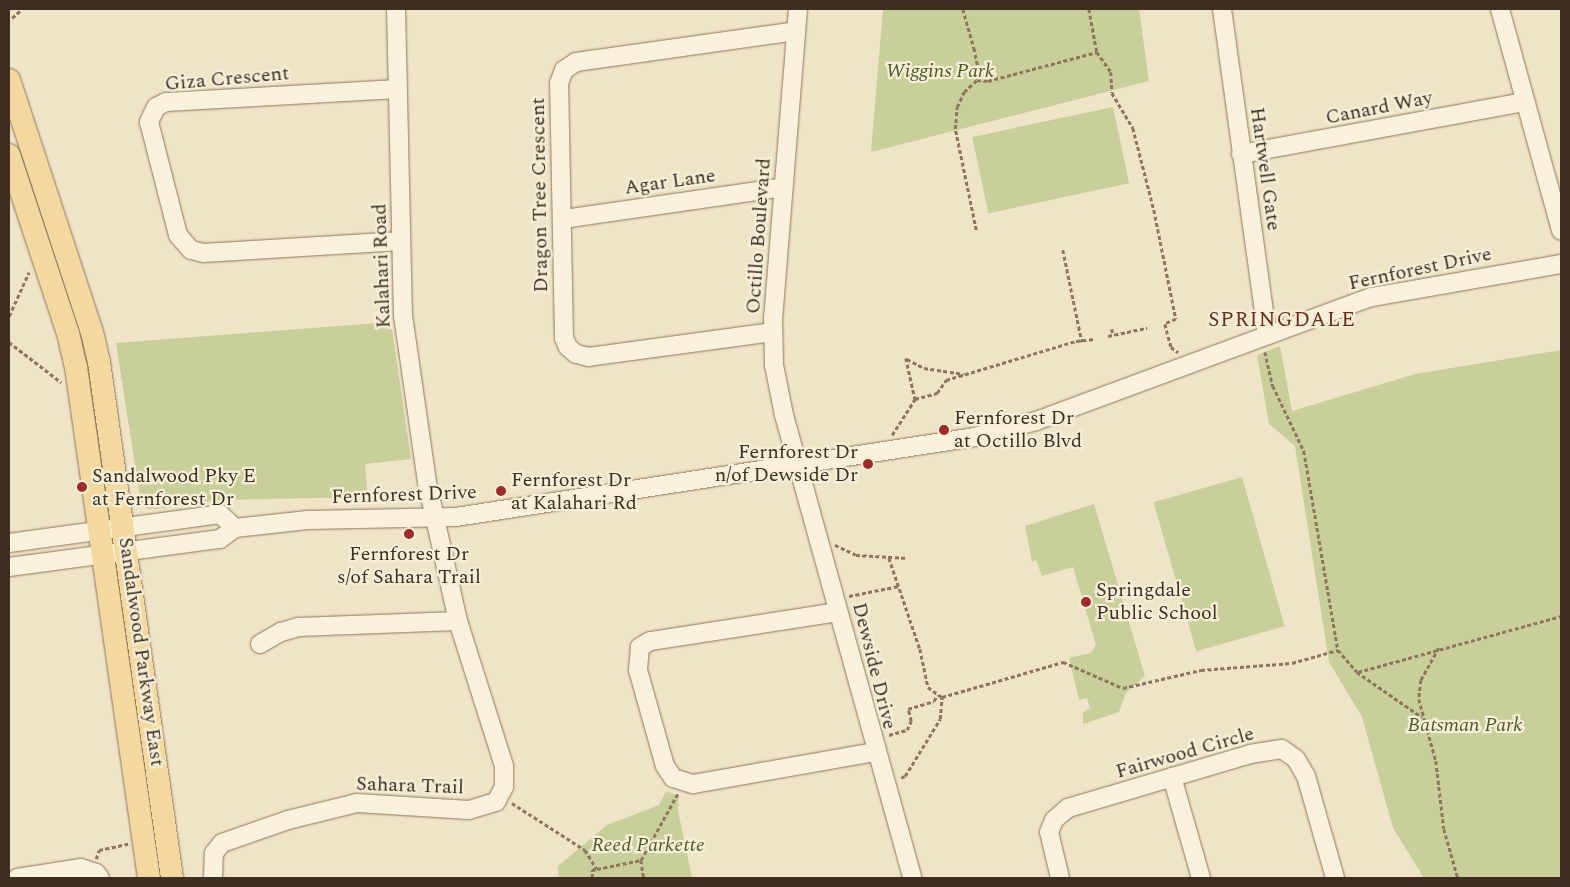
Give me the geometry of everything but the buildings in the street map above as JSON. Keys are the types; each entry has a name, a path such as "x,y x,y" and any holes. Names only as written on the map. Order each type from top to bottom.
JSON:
{"main road":[{"name":"Sandalwood Parkway East","path":"9,80 92,332 127,552 172,878"},
{"name":"Sandalwood Parkway East","path":"9,155 73,350 149,878"}],"street":[{"name":"Kalahari Road","path":"396,9 403,316 436,518"},
{"name":"Octillo Boulevard","path":"797,463 778,390 772,332 798,9"},
{"name":"Hartwell Gate","path":"1222,9 1266,343"},
{"path":"1500,9 1561,231"},
{"name":"Dragon Tree Crescent","path":"772,332 589,358 576,354 564,338 559,83 564,70 576,62 796,31"},
{"name":"Giza Crescent","path":"398,89 166,102 156,107 149,122 178,235 191,250 204,253 401,242"},
{"name":"Canard Way","path":"1241,154 1525,102"},
{"name":"Agar Lane","path":"563,219 784,187"},
{"name":"Fernforest Drive","path":"9,567 220,539 235,528 308,520 436,518 503,511 797,463 975,437 1016,427 1266,343 1372,297 1561,264"},
{"name":"Dewside Drive","path":"797,463 875,752 912,878"},
{"path":"9,543 220,514 235,528"},
{"path":"436,518 458,622 504,766 504,788 500,796"},
{"path":"836,605 650,640 640,648 638,670 666,766 673,778 693,784 875,752"},
{"path":"260,644 281,632 299,627 458,622"},
{"name":"Fairwood Circle","path":"1060,878 1049,832 1054,820 1068,808 1250,754 1282,750 1296,759 1306,776 1335,878"},
{"path":"1172,777 1201,878"},
{"name":"Sahara Trail","path":"213,878 214,853 222,843 333,807 356,803 411,809 469,810 496,802 500,796"},
{"path":"17,878 81,868 96,875"}],"path":[{"path":"12,18 22,9"},
{"path":"963,9 979,71 977,80 964,92 957,107 955,124 976,230"},
{"path":"1089,9 1098,52 1111,72 1112,93 1133,128 1154,210 1175,312 1176,319 1165,324 1168,340 1171,347 1179,352"},
{"path":"977,80 988,81 1098,52"},
{"path":"1064,250 1082,342"},
{"path":"9,316 31,267 34,275"},
{"path":"1108,336 1147,328"},
{"path":"1112,329 1113,335"},
{"path":"892,435 915,399 937,393 946,380 1076,341 1082,342 1095,339"},
{"path":"9,342 63,384 61,373"},
{"path":"1266,343 1273,386 1304,451 1338,650 1357,672 1422,717"},
{"path":"915,399 906,358 924,368 966,374"},
{"path":"819,541 856,555 908,558"},
{"path":"889,558 920,649 928,688 942,697 1063,662 1123,688 1201,670 1292,663 1338,650"},
{"path":"836,605 898,586"},
{"path":"1357,672 1561,616"},
{"path":"1439,648 1421,680 1419,699 1422,717 1436,761 1444,828 1458,878"},
{"path":"889,735 907,730 911,721 908,709 934,702 937,695"},
{"path":"901,778 905,776 940,720 942,697"},
{"path":"644,878 641,860 685,781"},
{"path":"500,796 585,850 597,868"},
{"path":"96,875 99,850 130,844"},
{"path":"592,878 592,870 597,868 641,860"}],"green space":[{"name":"Wiggins Park","path":"883,9 1139,9 1149,81 871,152"},
{"path":"1113,107 1129,183 988,213 972,137"},
{"path":"391,322 411,459 365,464 368,497 221,500 157,509 148,509 141,504 116,343"},
{"name":"Batsman Park","path":"1280,346 1292,411 1415,374 1561,350 1561,878 1424,878 1393,828 1362,717 1329,662 1295,446 1269,424 1257,355"},
{"path":"1242,477 1285,626 1196,651 1154,502"},
{"path":"1094,504 1145,676 1126,693 1119,712 1083,724 1083,712 1090,708 1087,698 1079,700 1069,658 1091,653 1096,645 1073,567 1042,576 1036,560 1032,562 1025,526"},
{"name":"Reed Parkette","path":"666,791 679,796 678,811 692,878 559,878 558,866 607,825 659,805"}],"place":[{"name":"Fernforest Dr at Octillo Blvd","path":"944,430"},
{"name":"Fernforest Dr n/of Dewside Dr","path":"868,464"},
{"name":"Sandalwood Pky E at Fernforest Dr","path":"82,487"},
{"name":"Fernforest Dr at Kalahari Rd","path":"501,491"},
{"name":"Fernforest Dr s/of Sahara Trail","path":"409,534"},
{"name":"Springdale Public School","path":"1086,602"}],"district":[{"name":"SPRINGDALE","path":"1282,320"}]}
